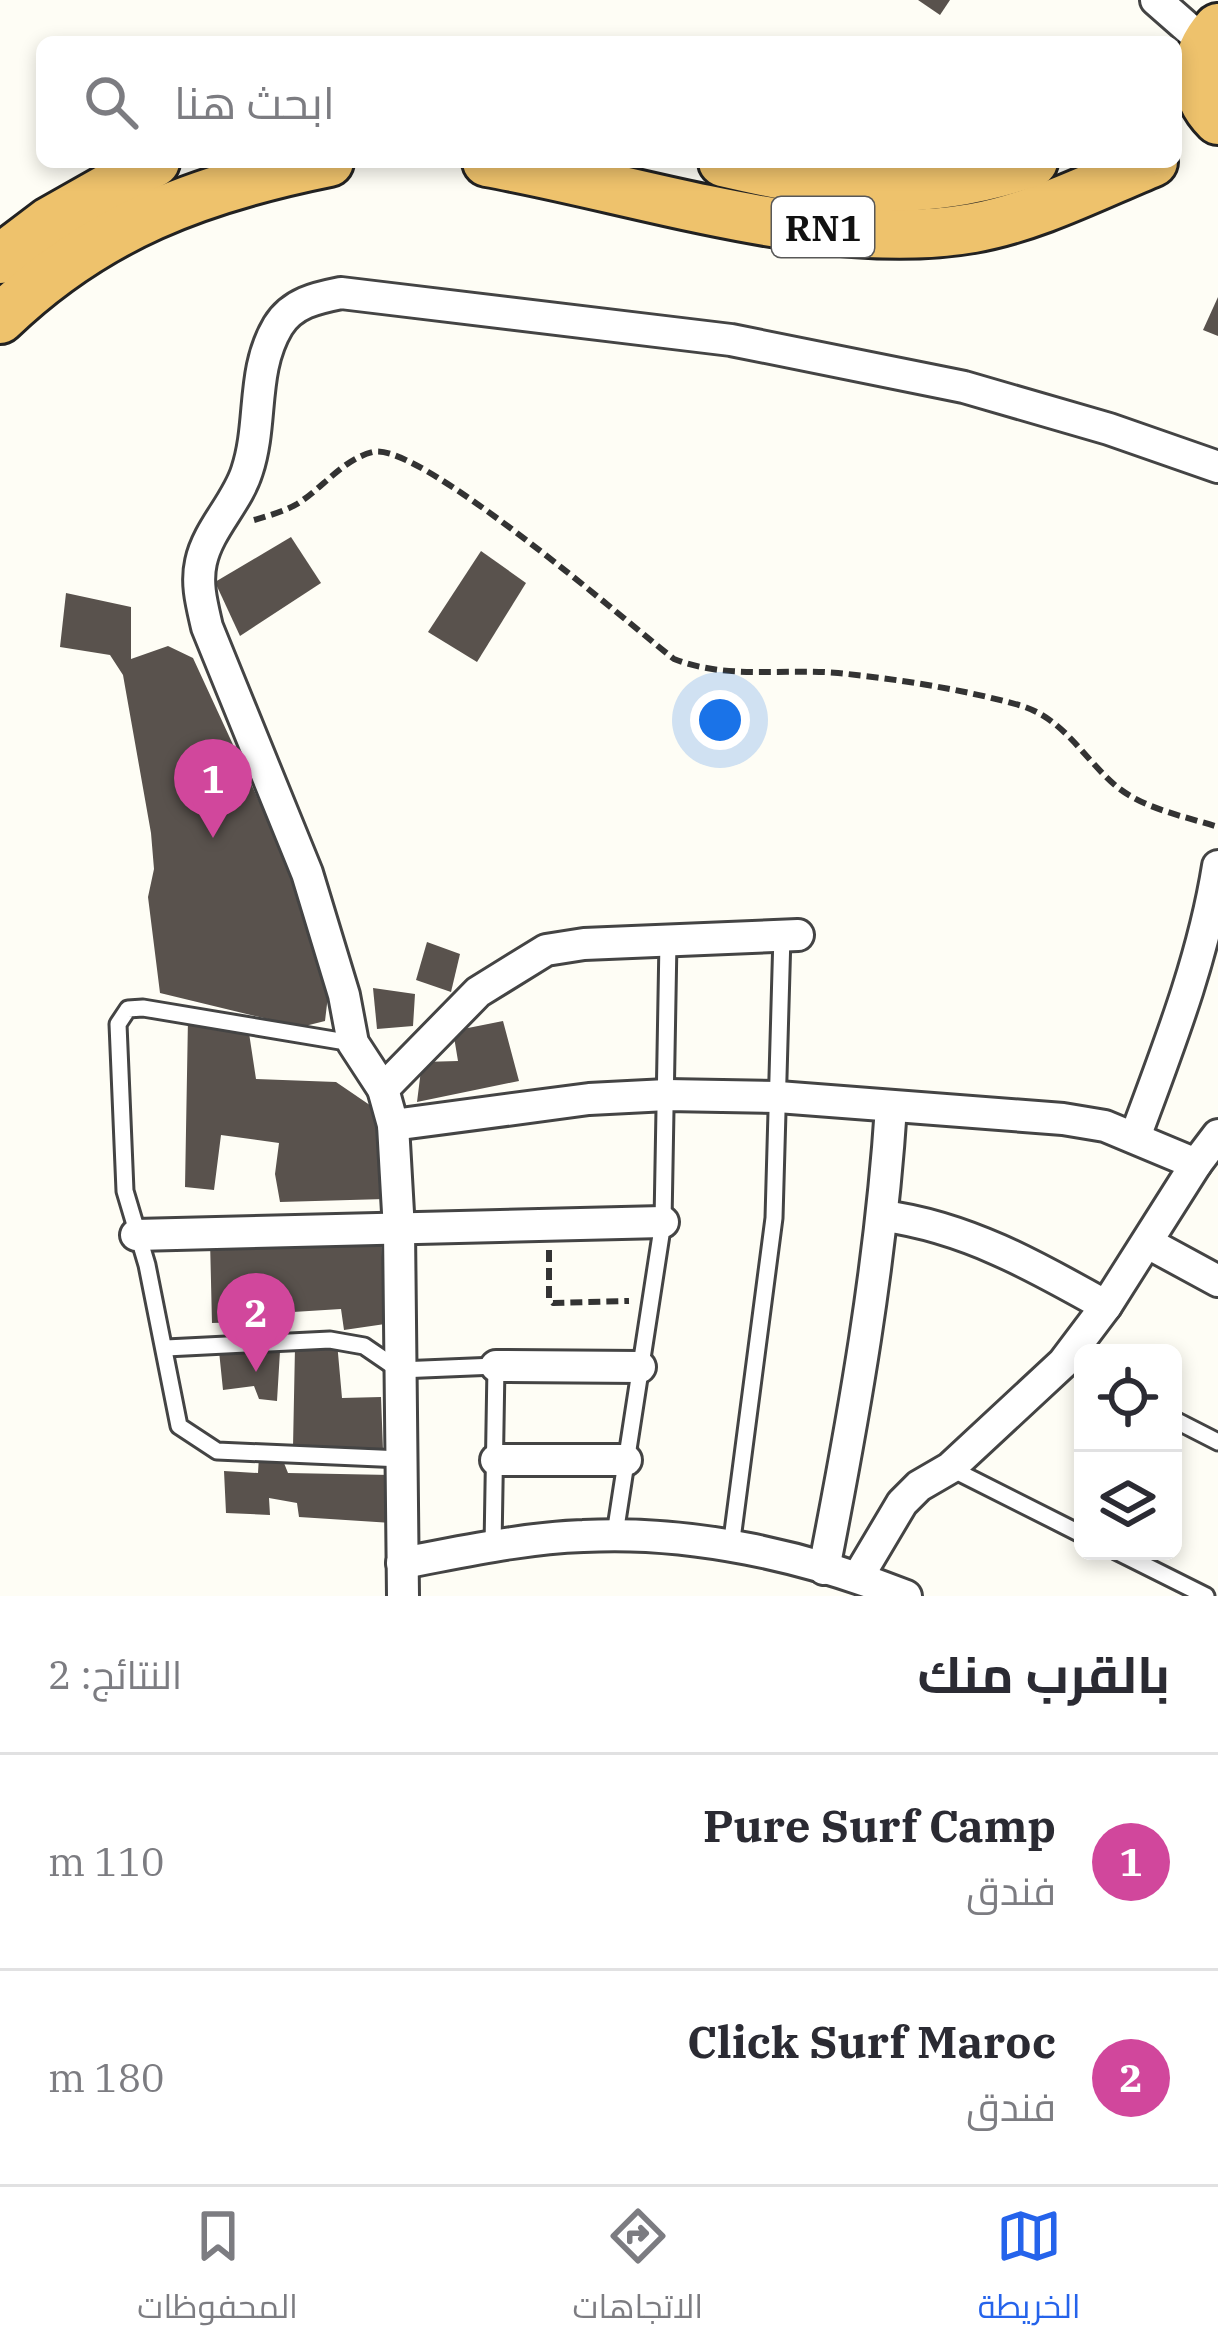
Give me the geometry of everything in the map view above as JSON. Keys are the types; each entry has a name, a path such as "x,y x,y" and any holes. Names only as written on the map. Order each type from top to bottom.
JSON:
{"highway":[{"path":"1199,58 1201,96 1218,120"},
{"path":"1182,150 1218,135"},
{"path":"0,259 50,222 144,168"},
{"path":"0,319 32,288 108,237 176,203 299,168"},
{"name":"RN1","path":"516,168 783,223 877,234 973,228 1053,203 1138,168"},
{"name":"RN1","path":"751,168 840,187 924,188 980,180 1015,168"}],"street":[{"path":"1156,0 1199,58"},
{"path":"403,1596 399,1230 393,1125 382,1089 352,1043 344,995 307,873 207,627 199,594 201,560 246,475 254,445 261,366 279,323 306,299 341,293 731,340 964,386 1218,467"},
{"path":"1136,1137 1210,916 1218,866"},
{"path":"382,1089 478,992 545,950 790,935"},
{"path":"393,1125 589,1099 778,1097 1063,1119 1105,1126 1196,1164"},
{"path":"824,1569 868,1335 884,1216 891,1107"},
{"path":"858,1577 902,1503 919,1486 950,1468 1073,1368 1106,1306 1218,1135"},
{"path":"884,1216 967,1236 1019,1257 1106,1306"},
{"path":"136,1234 663,1222"},
{"path":"1148,1244 1218,1281"},
{"path":"496,1366 640,1367"},
{"path":"496,1460 626,1460"},
{"path":"402,1563 543,1539 615,1534 731,1547 858,1577 906,1596"}],"lane":[{"path":"731,1547 774,1218 790,935"},
{"path":"615,1534 663,1222 668,941"},
{"path":"352,1043 128,1009 118,1024 125,1192 147,1265 179,1426 217,1451 402,1459"},
{"path":"166,1348 330,1340 364,1346 398,1370 496,1366 494,1547"},
{"path":"1182,1424 1218,1442"},
{"path":"950,1468 1074,1530"},
{"path":"1134,1560 1206,1596"}],"path":[{"path":"216,530 296,505 353,460 377,450 399,455 449,484 674,659 729,673 835,673 1023,706 1063,728 1118,787 1153,807 1218,827"},
{"path":"549,1222 549,1298 553,1303 650,1299"}],"building":[{"path":"918,0 950,0 940,15"},
{"path":"1218,297 1218,336 1203,330"},
{"path":"291,537 321,583 240,636 215,582"},
{"path":"481,551 526,583 477,662 428,632"},
{"path":"66,593 131,607 131,659 168,646 193,658 283,853 330,979 325,1021 301,1027 160,993 148,897 154,869 151,833 123,675 110,655 60,647"},
{"path":"427,942 460,954 451,992 416,980"},
{"path":"373,988 415,994 413,1026 377,1029"},
{"path":"188,1018 249,1033 256,1079 336,1082 380,1112 385,1199 280,1202 275,1174 279,1143 221,1135 214,1190 185,1187"},
{"path":"503,1021 519,1081 417,1102 422,1062 458,1061 453,1031"},
{"path":"381,1235 385,1324 344,1330 341,1309 277,1313 268,1321 212,1323 210,1240"},
{"path":"337,1342 342,1398 381,1397 383,1450 293,1447 295,1347"},
{"path":"219,1351 280,1351 277,1401 259,1399 254,1386 223,1390"},
{"path":"259,1456 282,1458 288,1473 391,1475 392,1523 299,1517 297,1503 269,1498 270,1515 226,1513 224,1471 258,1473"}],"place":[{"name":"Pure Surf Camp","path":"213,838"},
{"name":"Click Surf Maroc","path":"256,1372"}]}
